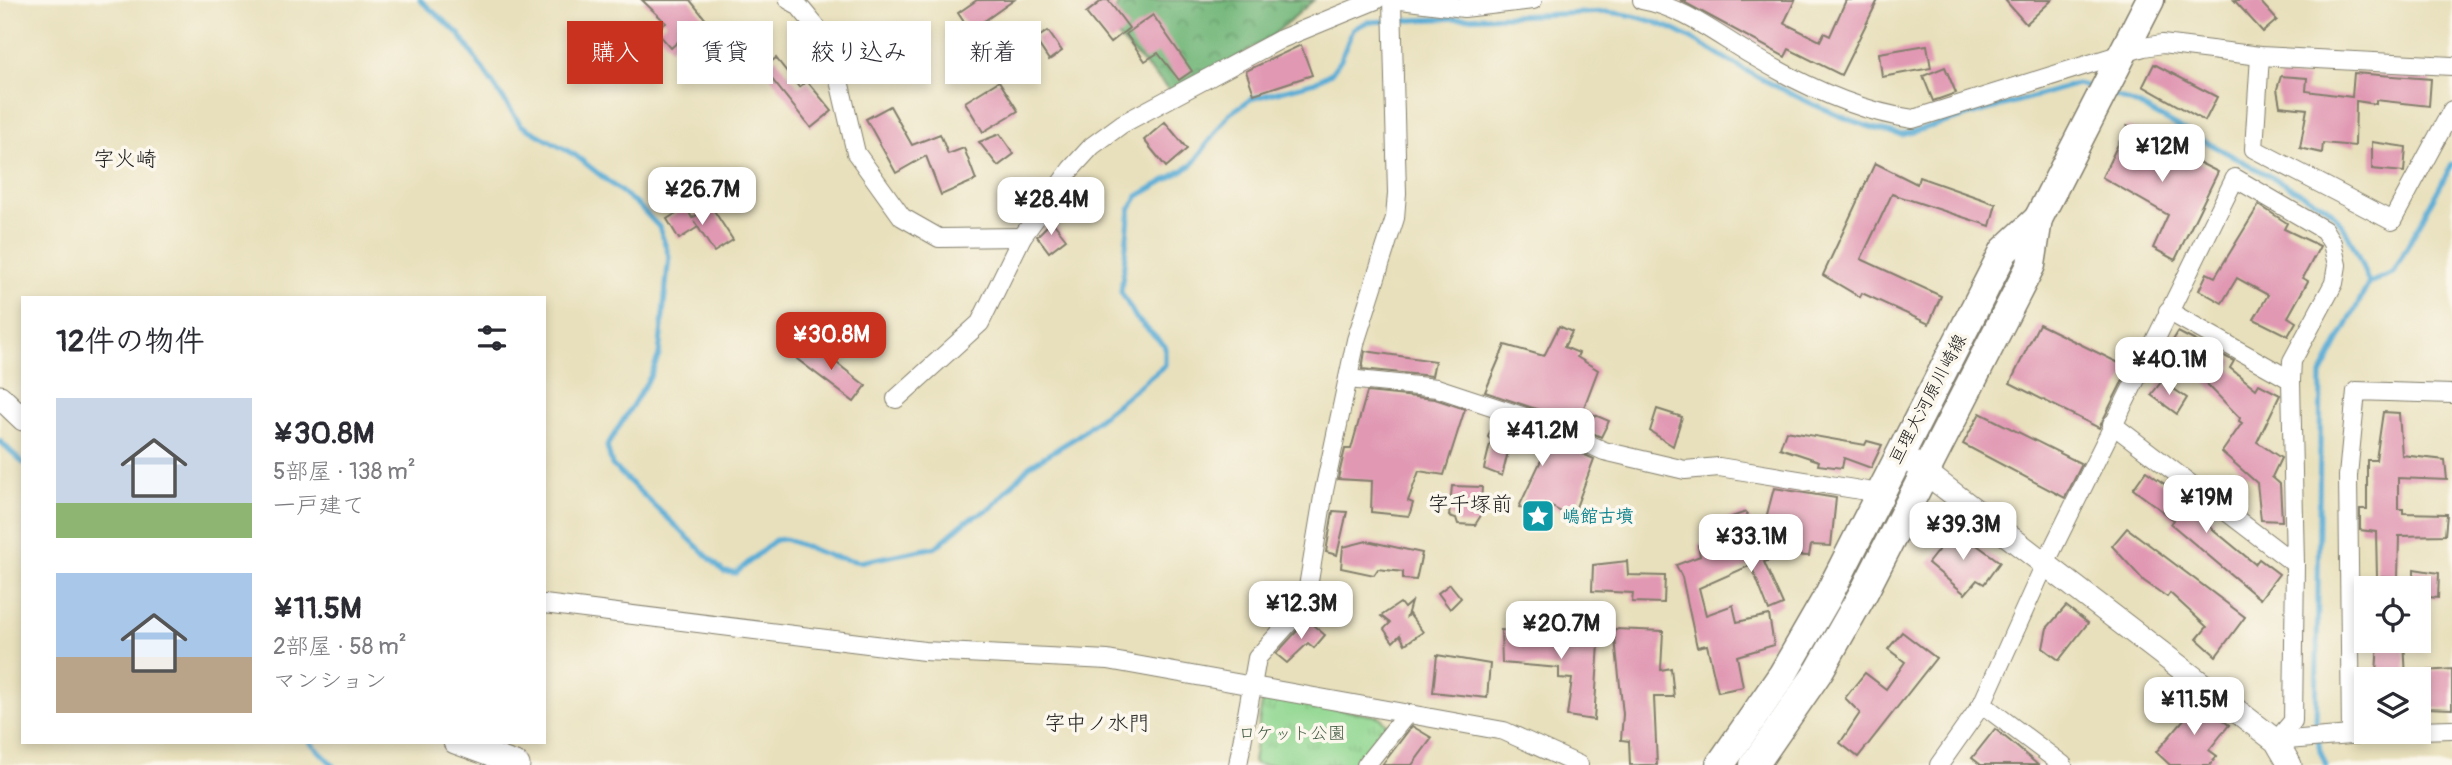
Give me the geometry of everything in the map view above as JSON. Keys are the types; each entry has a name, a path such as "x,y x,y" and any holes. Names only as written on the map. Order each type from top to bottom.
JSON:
{"main road":[{"name":"亘理大河原川崎線","path":"1754,765 1787,720 1843,630 2031,265 2038,219 2150,0"},
{"name":"亘理大河原川崎線","path":"1720,765 1806,635 2004,251 2038,219"}],"street":[{"path":"789,0 798,5 822,34 834,59 856,153 902,217 939,238 1022,237"},
{"path":"896,398 980,323 1022,237 1071,169 1092,146 1122,124 1281,39 1376,0"},
{"path":"1240,764 1257,658 1305,605 1324,491 1356,340 1395,218 1397,193 1391,40 1395,4 1464,8 1533,0"},
{"path":"1642,0 1689,18 1758,58 1866,109 1913,119 2109,79 2162,44 2260,57 2452,66"},
{"path":"2260,57 2254,149 2392,221 2452,110"},
{"path":"1939,765 1982,704 2112,424 2235,178 2324,230 2332,243 2337,265 2334,284 2292,361 2295,564 2293,720 2276,741"},
{"path":"2168,311 2291,380"},
{"path":"1349,379 1437,388 1542,423 1604,452 1685,470 1719,467 1880,493"},
{"path":"2351,734 2348,476 2356,391 2452,394"},
{"path":"0,397 21,417"},
{"path":"2112,424 2295,564"},
{"path":"1900,453 2276,741 2290,765"},
{"path":"546,604 924,651 1108,660 1504,731 1579,765"},
{"path":"1982,704 2063,765"},
{"path":"1366,765 1406,715"},
{"path":"2431,730 2452,729"},
{"path":"2276,741 2301,736 2354,734"},
{"path":"460,744 518,765"}],"green space":[{"path":"1118,0 1314,0 1272,36 1174,95 1112,31"},
{"name":"ロケット公園","path":"1263,695 1380,717 1387,725 1358,765 1258,765 1253,762"}],"building":[{"path":"642,0 690,0 707,21 677,21 677,43 671,48 663,39 663,25 666,23"},
{"path":"977,0 1014,0 984,21 963,21 958,13"},
{"path":"1103,0 1108,0 1129,28 1110,43 1086,13"},
{"path":"1680,0 1795,0 1784,23 1820,41 1824,33 1830,36 1846,0 1878,0 1841,75 1789,49 1785,57"},
{"path":"2005,0 2052,0 2026,24"},
{"path":"2234,0 2259,0 2277,20 2263,32"},
{"path":"1153,15 1192,71 1179,80 1158,53 1145,61 1126,34"},
{"path":"1048,31 1062,51 1049,60 1041,48 1041,35"},
{"path":"1301,45 1312,75 1254,94 1246,71"},
{"path":"1927,45 1931,68 1882,77 1879,53"},
{"path":"776,58 787,72 787,84 797,84 799,87 810,84 832,111 811,128 773,80 773,60"},
{"path":"2154,64 2217,97 2205,121 2143,86"},
{"path":"1945,67 1956,93 1933,101 1923,76"},
{"path":"2354,73 2431,79 2429,106 2376,100 2376,104 2356,101 2355,146 2323,143 2322,153 2300,148 2307,109 2280,106 2277,89 2281,76 2307,78 2306,91 2352,97"},
{"path":"994,84 1001,84 1018,111 983,132 965,102"},
{"path":"890,106 912,145 940,134 948,154 964,148 976,180 941,195 926,156 896,173 866,119"},
{"path":"1165,122 1187,149 1166,167 1144,140"},
{"path":"2127,126 2218,172 2175,260 2153,248 2168,215 2102,177"},
{"path":"1000,134 1014,154 998,166 979,142"},
{"path":"2372,142 2406,147 2404,172 2372,169"},
{"path":"1875,163 1917,184 1919,177 1996,204 1990,226 1892,194 1861,259 1941,296 1929,324 1862,293 1860,297 1823,275"},
{"path":"2259,205 2287,223 2284,229 2320,246 2303,278 2308,281 2288,317 2296,322 2288,336 2254,319 2268,295 2237,278 2222,303 2199,290 2207,273 2215,277"},
{"path":"711,206 733,240 714,252 698,227 679,239 667,219 686,207 692,218"},
{"path":"1052,221 1066,239 1049,252 1037,236"},
{"path":"2039,324 2129,368 2099,428 2010,383"},
{"path":"1559,326 1572,332 1564,347 1579,353 1577,357 1598,370 1583,410 1609,421 1601,437 1548,413 1485,392 1505,345 1544,356"},
{"path":"2178,332 2234,361 2230,368 2256,389 2259,384 2280,395 2257,442 2281,458 2272,477 2280,484 2282,521 2261,520 2257,483 2222,452 2242,423 2240,418 2205,382 2208,376 2166,352"},
{"path":"810,342 866,386 854,402 797,359"},
{"path":"1365,351 1435,361 1432,376 1362,369"},
{"path":"2162,381 2187,398 2177,414 2151,395"},
{"path":"1367,392 1435,399 1465,409 1444,475 1419,471 1408,501 1413,503 1409,516 1371,512 1372,481 1338,479 1345,449 1351,449"},
{"path":"1657,409 1682,417 1673,446 1650,431"},
{"path":"2383,412 2399,413 2402,455 2445,460 2447,480 2398,478 2398,509 2403,509 2403,513 2447,514 2445,535 2399,536 2398,576 2377,576 2376,532 2360,530 2360,509 2367,509 2367,460 2376,460"},
{"path":"1980,413 2082,464 2065,498 1963,444"},
{"path":"1495,419 1539,434 1594,459 1572,518 1545,503 1541,518 1519,507 1544,454 1510,444 1502,476 1484,469 1491,440 1488,437"},
{"path":"1786,431 1865,445 1867,441 1882,445 1871,468 1844,458 1842,468 1818,465 1819,461 1780,448"},
{"path":"2146,471 2214,519 2209,526 2255,564 2259,559 2279,574 2260,599 2171,524 2174,520 2133,489"},
{"path":"1452,486 1482,487 1480,517 1475,525 1458,524 1456,518 1449,516"},
{"path":"1774,488 1836,498 1831,546 1811,545 1809,556 1786,555 1764,562 1783,605 1769,611 1751,565 1699,588 1706,615 1733,605 1737,622 1769,615 1774,645 1737,656 1743,687 1718,692 1707,645 1697,647 1682,577 1676,565 1700,556 1698,545 1712,537 1706,526 1746,512 1760,541"},
{"path":"1333,511 1347,512 1337,555 1326,552"},
{"path":"2127,528 2245,617 2216,656 2197,639 2207,627 2170,593 2167,597 2144,581 2112,546"},
{"path":"1955,529 2000,562 1984,584 1977,580 1965,594 1928,563"},
{"path":"1367,541 1422,553 1416,580 1403,579 1403,572 1378,569 1374,575 1341,568 1343,547"},
{"path":"1627,561 1628,575 1665,576 1664,603 1632,602 1633,593 1592,591 1593,565"},
{"path":"2414,569 2439,573 2438,598 2431,597 2431,576 2414,576"},
{"path":"1450,584 1461,598 1450,609 1438,593"},
{"path":"1411,602 1407,616 1409,614 1423,632 1405,644 1400,635 1393,642 1384,629 1390,623 1381,616 1400,603 1404,608"},
{"path":"2066,606 2088,623 2059,660 2043,648 2047,628"},
{"path":"1307,620 1325,635 1314,648 1308,643 1287,663 1276,654"},
{"path":"1558,627 1600,628 1594,720 1567,716 1572,679 1559,678 1559,668 1502,663 1501,630 1557,634"},
{"path":"1614,629 1663,631 1661,670 1671,668 1674,697 1654,697 1657,765 1630,765 1629,741 1621,740 1623,714"},
{"path":"1902,632 1936,658 1858,757 1840,743 1860,713 1845,698 1865,673 1886,689 1905,662 1888,649"},
{"path":"2377,653 2405,653 2405,667 2376,667"},
{"path":"1437,655 1490,664 1487,698 1433,692"},
{"path":"2452,669 2452,709 2431,708 2431,671"},
{"path":"2193,697 2229,725 2209,750 2217,756 2210,765 2170,765 2156,752 2186,717 2181,713"},
{"path":"1412,726 1432,738 1412,765 1382,765"},
{"path":"1995,729 2038,765 1981,765 1972,758"}],"waterway":[{"path":"420,0 459,34 521,125 575,155 639,206 659,227 669,256 659,355 650,377 607,446 612,465 724,572 736,573 775,540 785,539 830,556 860,562 936,547 966,521 991,508 1029,466 1075,438 1165,365 1165,346 1136,318 1121,292 1130,209 1138,196 1192,165 1229,114 1251,99 1315,82 1331,73 1341,59 1353,29 1367,22 1607,12 1630,15 1686,36 1758,77 1828,111 1866,126 1902,135 2077,84 2094,88"},
{"path":"2110,94 2138,105 2327,207 2347,233 2369,283"},
{"path":"2326,765 2320,751 2316,725 2321,375 2369,283 2393,273 2452,164"},
{"path":"0,441 21,461"},
{"path":"312,744 333,765"}],"place":[{"name":"嶋館古墳","path":"1538,516"}],"district":[{"name":"字火崎","path":"125,159"},
{"name":"字千塚前","path":"1470,504"},
{"name":"字中ノ水門","path":"1097,723"}]}
